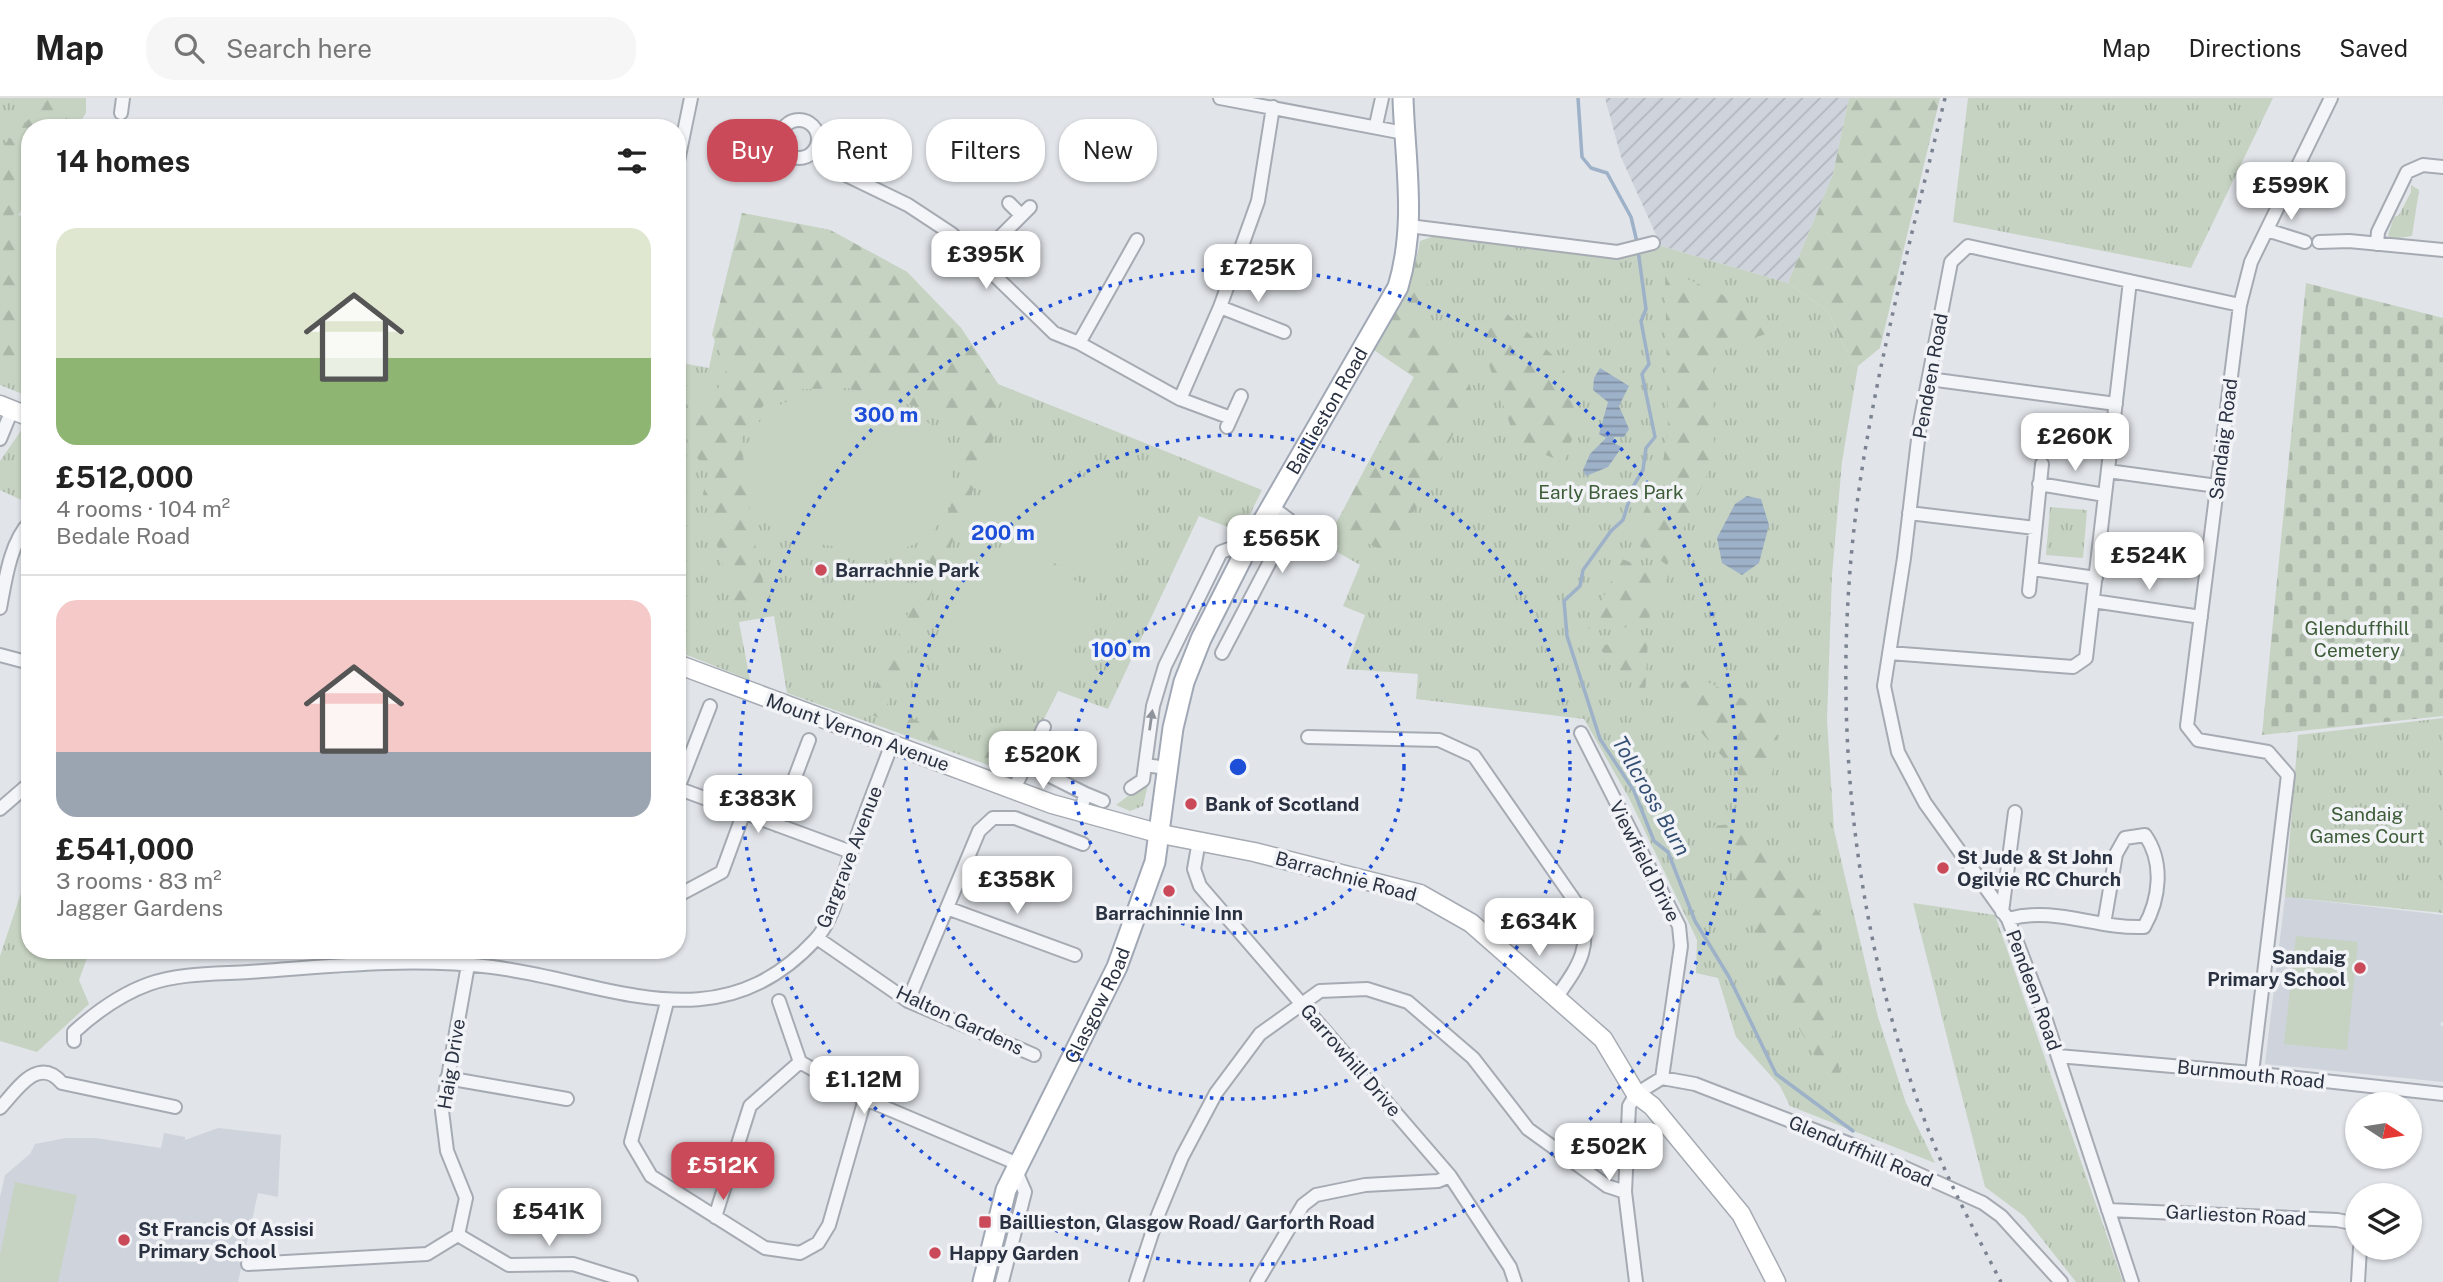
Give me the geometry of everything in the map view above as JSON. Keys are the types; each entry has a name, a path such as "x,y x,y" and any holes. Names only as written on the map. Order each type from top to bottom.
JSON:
{"main road":[{"name":"Baillieston Road","path":"1161,834 1167,768 1184,682 1201,639 1244,554 1398,287 1405,265 1409,226 1410,188 1403,98"},
{"name":"Mount Vernon Avenue","path":"686,667 1014,789 1083,802 1161,834"},
{"name":"Barrachnie Road","path":"1161,834 1334,871 1420,894 1471,923 1603,1039 1636,1094 1652,1106 1741,1214 1776,1282"},
{"name":"Glasgow Road","path":"983,1282 999,1210 1016,1166 1117,967 1155,862 1161,834"}],"street":[{"path":"121,113 123,98"},
{"path":"686,122 691,98"},
{"path":"1220,98 1376,125 1404,133"},
{"path":"1376,125 1382,98"},
{"name":"Sandaig Road","path":"2252,1073 2288,775 2268,752 2198,740 2187,726 2245,277 2331,98"},
{"path":"1180,399 1220,307 1258,201 1273,107"},
{"path":"2376,244 2378,232 2407,172 2423,165 2443,167"},
{"path":"861,182 908,205 952,234 1054,333 1079,343 1180,399 1229,422 1241,396"},
{"path":"978,259 1025,211 1009,203"},
{"path":"1409,226 1617,253 1653,243"},
{"path":"2267,230 2305,242"},
{"path":"1079,343 1138,240"},
{"path":"2319,242 2443,250"},
{"name":"Pendeen Road","path":"2130,281 1968,246 1951,262 1929,379 1884,686 1898,752 1925,803 2005,915 2058,1056 2132,1282"},
{"path":"1889,653 2073,667 2086,659 2130,281 2240,305"},
{"path":"1220,307 1284,332"},
{"path":"1929,379 2116,404"},
{"path":"0,439 6,408"},
{"path":"2029,591 2042,464"},
{"path":"2108,471 2217,486"},
{"path":"2039,484 2105,495"},
{"path":"1222,653 1287,529 1288,520 1272,507"},
{"path":"1909,513 2035,528"},
{"path":"0,608 5,579 21,535"},
{"path":"1131,788 1143,780 1153,706 1165,666 1221,552 1232,548 1244,554"},
{"path":"2032,569 2096,578"},
{"path":"2093,601 2201,617"},
{"path":"0,655 21,661"},
{"path":"686,768 710,706"},
{"path":"1014,789 1044,727"},
{"name":"Viewfield Drive","path":"1581,733 1679,926 1681,946 1662,1077"},
{"path":"1308,737 1439,740 1474,756 1579,907 1586,927 1585,945 1577,968 1556,998"},
{"path":"777,825 809,740"},
{"name":"Gargrave Avenue","path":"423,959 493,967 667,1002 718,999 765,982 790,964 817,938 832,908 892,744"},
{"name":"Mount Vernon Avenue","path":"1026,764 1083,802 1103,801"},
{"path":"1145,765 1167,768"},
{"path":"0,809 21,791"},
{"path":"686,791 851,852"},
{"path":"686,891 722,872 744,812"},
{"path":"2015,812 2005,915 2033,912 2104,924 2144,927 2151,915 2158,881 2157,852 2145,835 2125,838 2116,854 2104,924"},
{"path":"908,1001 979,831 993,818 1015,818 1083,844"},
{"name":"Garrowhill Drive","path":"1199,841 1194,869 1200,886 1450,1176 1510,1267 1515,1282"},
{"path":"947,908 1075,956"},
{"name":"Halton Gardens","path":"817,938 908,1001 1034,1055"},
{"name":"Gargrave Avenue","path":"74,1041 74,1032 97,1011 150,983 200,975 368,959"},
{"name":"Haig Drive","path":"458,1236 466,1198 447,1151 442,1111 468,965"},
{"path":"1136,1282 1158,1215 1182,1157 1216,1093 1260,1034 1320,991 1367,989 1408,1002 1473,1058 1528,1129 1607,1186 1625,1192"},
{"path":"779,1000 800,1062 865,1098 1016,1166 1025,1192 1002,1282"},
{"path":"667,1002 631,1142 650,1176 765,1248 800,1253 818,1244 829,1225 865,1098"},
{"name":"Burnmouth Road","path":"2058,1056 2252,1073 2443,1094"},
{"path":"715,1217 750,1106 800,1062"},
{"path":"0,1108 31,1075 48,1072 62,1083 175,1107"},
{"path":"1636,1282 1625,1192 1629,1106 1636,1094 1662,1077"},
{"name":"Glenduffhill Road","path":"1662,1077 1695,1084 1863,1149 1983,1203 2001,1216 2061,1282"},
{"path":"447,1078 567,1099"},
{"path":"1257,1282 1303,1205 1316,1195 1365,1185 1438,1181 1450,1176"},
{"name":"Garlieston Road","path":"2108,1210 2345,1222"},
{"path":"248,1264 427,1254 458,1236 509,1265 573,1264 631,1282"},
{"path":"2358,1282 2359,1260"}],"shaded area":[{"path":"1605,98 1849,98 1833,174 1788,283 1661,246 1621,157"},
{"name":"Sandaig Primary School","path":"2285,897 2443,915 2443,1021 2440,1024 2443,1027 2443,1082 2265,1064"},
{"name":"St Francis Of Assisi Primary School","path":"218,1128 281,1135 278,1197 258,1193 238,1282 0,1282 0,1197 5,1175 30,1154 35,1144 66,1138 96,1138 161,1148 164,1133 185,1137 185,1140"}],"green space":[{"path":"0,98 86,98 86,113 82,119 21,119 21,210 18,215 21,216 21,393 0,385"},
{"path":"49,98 76,98 80,112 76,119 29,119"},
{"path":"1849,98 1940,98 1880,348 1858,366 1849,356 1827,310 1788,283 1833,174"},
{"path":"1968,98 2273,98 2191,268 1953,222"},
{"path":"21,127 21,202 12,216 21,218 21,381 0,371 0,149"},
{"path":"2411,185 2419,190 2412,236 2392,239 2388,235 2394,217 2399,215 2411,192"},
{"path":"742,213 830,230 907,272 961,328 998,384 1262,490 1241,532 1199,516 1108,709 1058,691 1016,775 787,693 774,616 739,622 750,680 686,655 686,364 709,368"},
{"path":"742,213 830,230 907,272 961,328 998,384 996,433 886,707 1002,758 1001,766 864,712 916,596 963,473 967,420 847,388 774,390 741,438 751,525 768,605 735,611 703,494 708,474 686,441 686,387 698,400 714,398 728,366 712,335"},
{"name":"Early Braes Park","path":"1437,235 1621,258 1661,246 1788,283 1827,310 1849,356 1858,366 1842,462 1832,575 1827,720 1834,830 1878,1017 1906,1103 1935,1163 1790,1106 1780,1086 1736,1037 1718,978 1696,973 1697,940 1629,798 1584,719 1416,699 1418,674 1346,669 1365,615 1343,606 1360,565 1325,545 1414,377 1374,350 1408,284 1420,241"},
{"path":"1417,262 1435,299 1423,327 1461,358 1473,395 1392,555 1334,527 1414,377 1374,350"},
{"path":"1665,269 1754,309 1767,324 1766,334 1713,351 1714,459 1667,565 1631,540 1661,474 1668,432"},
{"name":"Glenduffhill Cemetery","path":"2306,283 2443,318 2443,716 2262,735"},
{"path":"1502,309 1561,363 1581,414 1564,462 1517,444 1478,334"},
{"path":"812,394 871,401 902,408 925,420 939,436 948,455 952,476 950,496 943,516 931,532 915,544 893,550 870,550 792,538 768,525 756,511 748,495 744,460 748,443 756,427 773,409"},
{"path":"21,431 21,500 0,490 0,461"},
{"path":"1001,444 1135,498 1101,582 967,528"},
{"path":"2050,507 2087,510 2083,558 2046,555"},
{"path":"965,536 1099,590 1064,675 931,620"},
{"path":"1622,559 1668,577 1649,618 1621,629 1588,629"},
{"path":"885,591 897,593 903,599 901,607 891,619 867,627 851,626 847,610 857,600"},
{"path":"1648,639 1645,697 1597,646"},
{"path":"1693,675 1774,714 1778,747 1772,774 1751,789 1679,707 1681,684"},
{"name":"Sandaig Games Court","path":"2443,718 2443,913 2285,897 2298,735"},
{"path":"1149,780 1143,806 1130,811 1116,805"},
{"path":"1740,823 1755,836 1826,921 1819,965 1845,1097 1842,1103 1789,1011 1713,826"},
{"path":"21,893 21,959 87,959 79,980 89,1004 37,1052 0,1041 0,956"},
{"path":"1913,903 1995,915 2123,1282 2076,1282 2024,1216 1985,1187"},
{"path":"2296,936 2358,942 2347,1050 2284,1044"},
{"path":"15,1182 77,1195 58,1282 0,1282 0,1255"}],"water":[{"path":"1600,368 1629,386 1619,406 1629,429 1624,437 1614,437 1613,443 1622,447 1608,467 1586,476 1583,470 1590,454 1606,438 1599,434 1608,402 1593,390 1594,378"},
{"path":"1747,496 1761,499 1769,525 1759,563 1742,575 1722,563 1717,538 1735,504"}],"waterway":[{"name":"Tollcross Burn","path":"1578,98 1582,157 1591,168 1607,173 1631,217 1637,242"},
{"name":"Tollcross Burn","path":"1638,250 1646,309 1641,321 1649,364 1642,374 1655,437 1646,448 1643,470 1634,485 1623,520 1611,531 1583,570 1580,586 1564,601 1567,636 1600,739 1634,791 1654,841 1668,852 1695,921 1729,977 1776,1074 1853,1131"}],"railway":[{"path":"1945,98 1892,318 1865,451 1853,534 1847,618 1846,703 1860,871 1876,954 1897,1036 1940,1159 2001,1282"}],"place":[{"name":"Barrachnie Park","path":"821,570"},
{"name":"Bank of Scotland","path":"1191,804"},
{"name":"St Jude & St John Ogilvie RC Church","path":"1943,868"},
{"name":"Barrachinnie Inn","path":"1169,891"},
{"name":"Sandaig Primary School","path":"2360,968"},
{"name":"Baillieston, Glasgow Road/ Garforth Road","path":"985,1222"},
{"name":"St Francis Of Assisi Primary School","path":"124,1240"},
{"name":"Happy Garden","path":"935,1253"}]}
